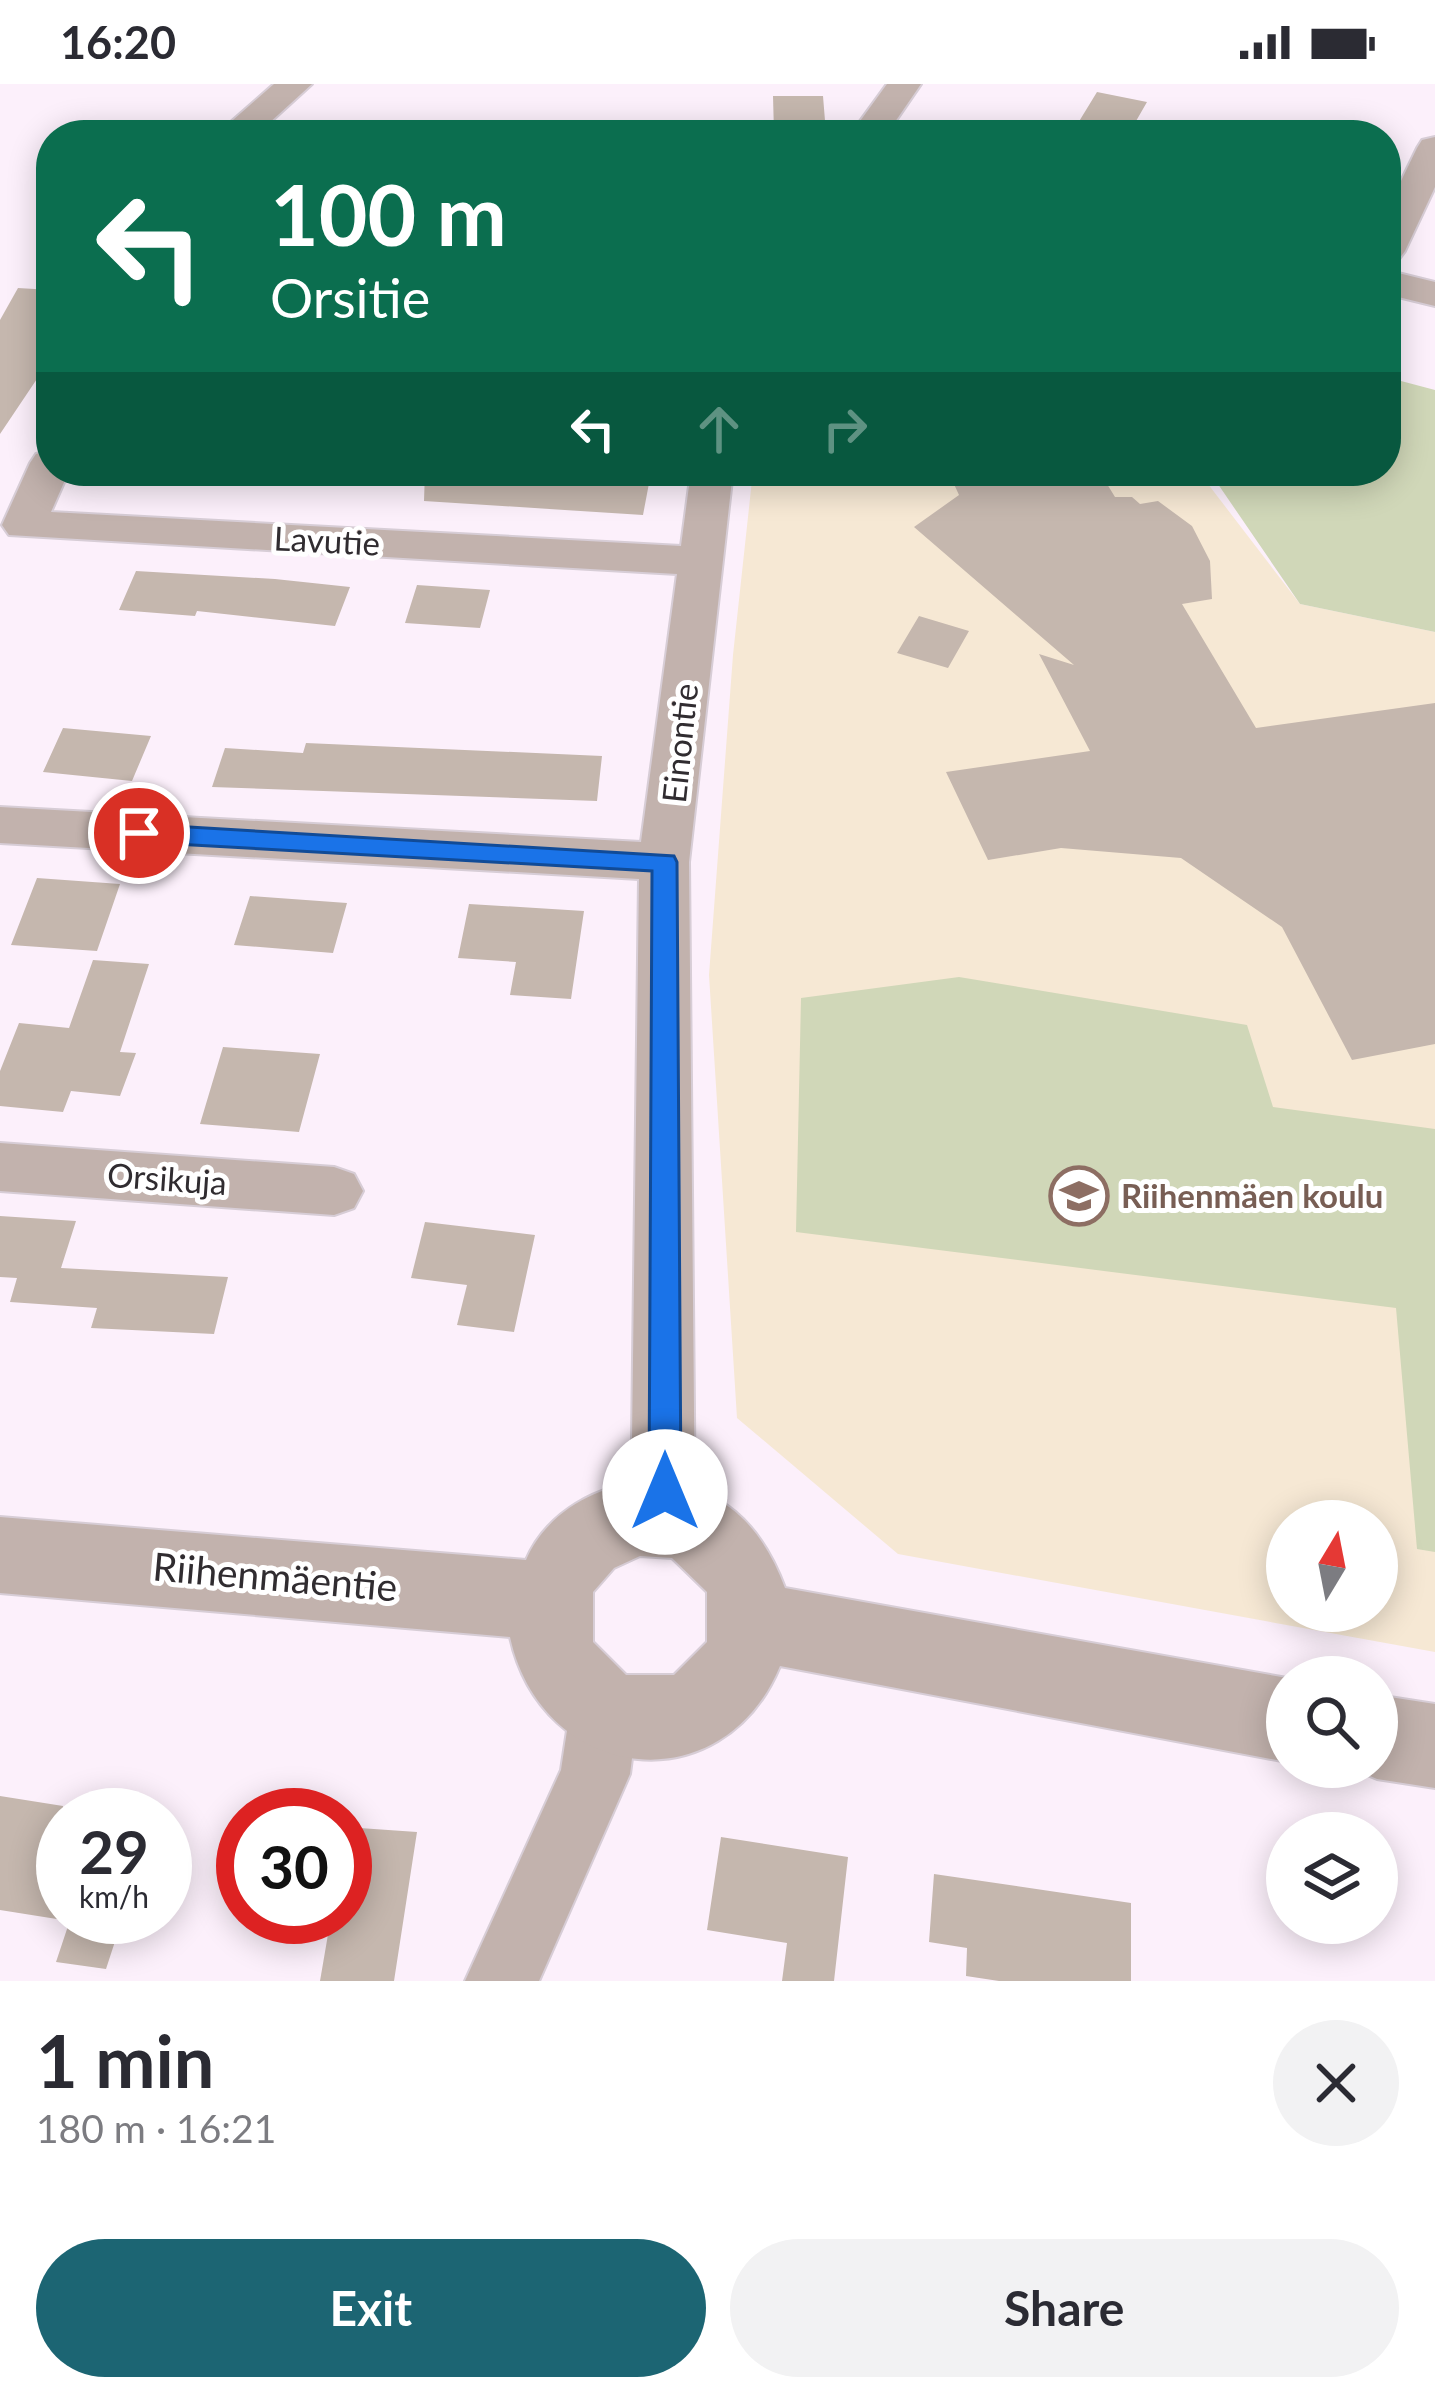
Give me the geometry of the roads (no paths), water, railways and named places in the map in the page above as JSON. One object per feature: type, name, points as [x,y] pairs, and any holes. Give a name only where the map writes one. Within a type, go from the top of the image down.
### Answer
[{"type":"street","points":[[252,120],[295,84]]},
{"type":"street","points":[[879,120],[904,84]]},
{"type":"street","points":[[1401,219],[1435,148]]},
{"type":"street","points":[[1401,286],[1435,294]]},
{"type":"street","name":"Lavutie","points":[[41,486],[24,525],[698,561]]},
{"type":"street","name":"Einontie","points":[[663,1520],[664,862],[710,486]]},
{"type":"street","points":[[0,825],[664,862]]},
{"type":"street","name":"Orsikuja","points":[[0,1167],[334,1191]]},
{"type":"street","points":[[663,1520],[709,1536],[727,1553],[750,1595],[752,1621],[746,1652],[729,1682],[703,1704],[671,1717],[637,1720],[604,1711],[576,1691],[556,1664],[547,1633],[549,1600],[560,1572],[579,1548],[604,1531],[633,1521],[663,1520]]},
{"type":"street","name":"Riihenmäentie","points":[[0,1555],[549,1600]]},
{"type":"street","points":[[752,1621],[1266,1716]]},
{"type":"street","points":[[502,1981],[596,1774],[604,1711]]},
{"type":"street","points":[[1398,1740],[1435,1746]]},
{"type":"place","name":"Riihenmäen koulu","points":[[1079,1196]]}]
